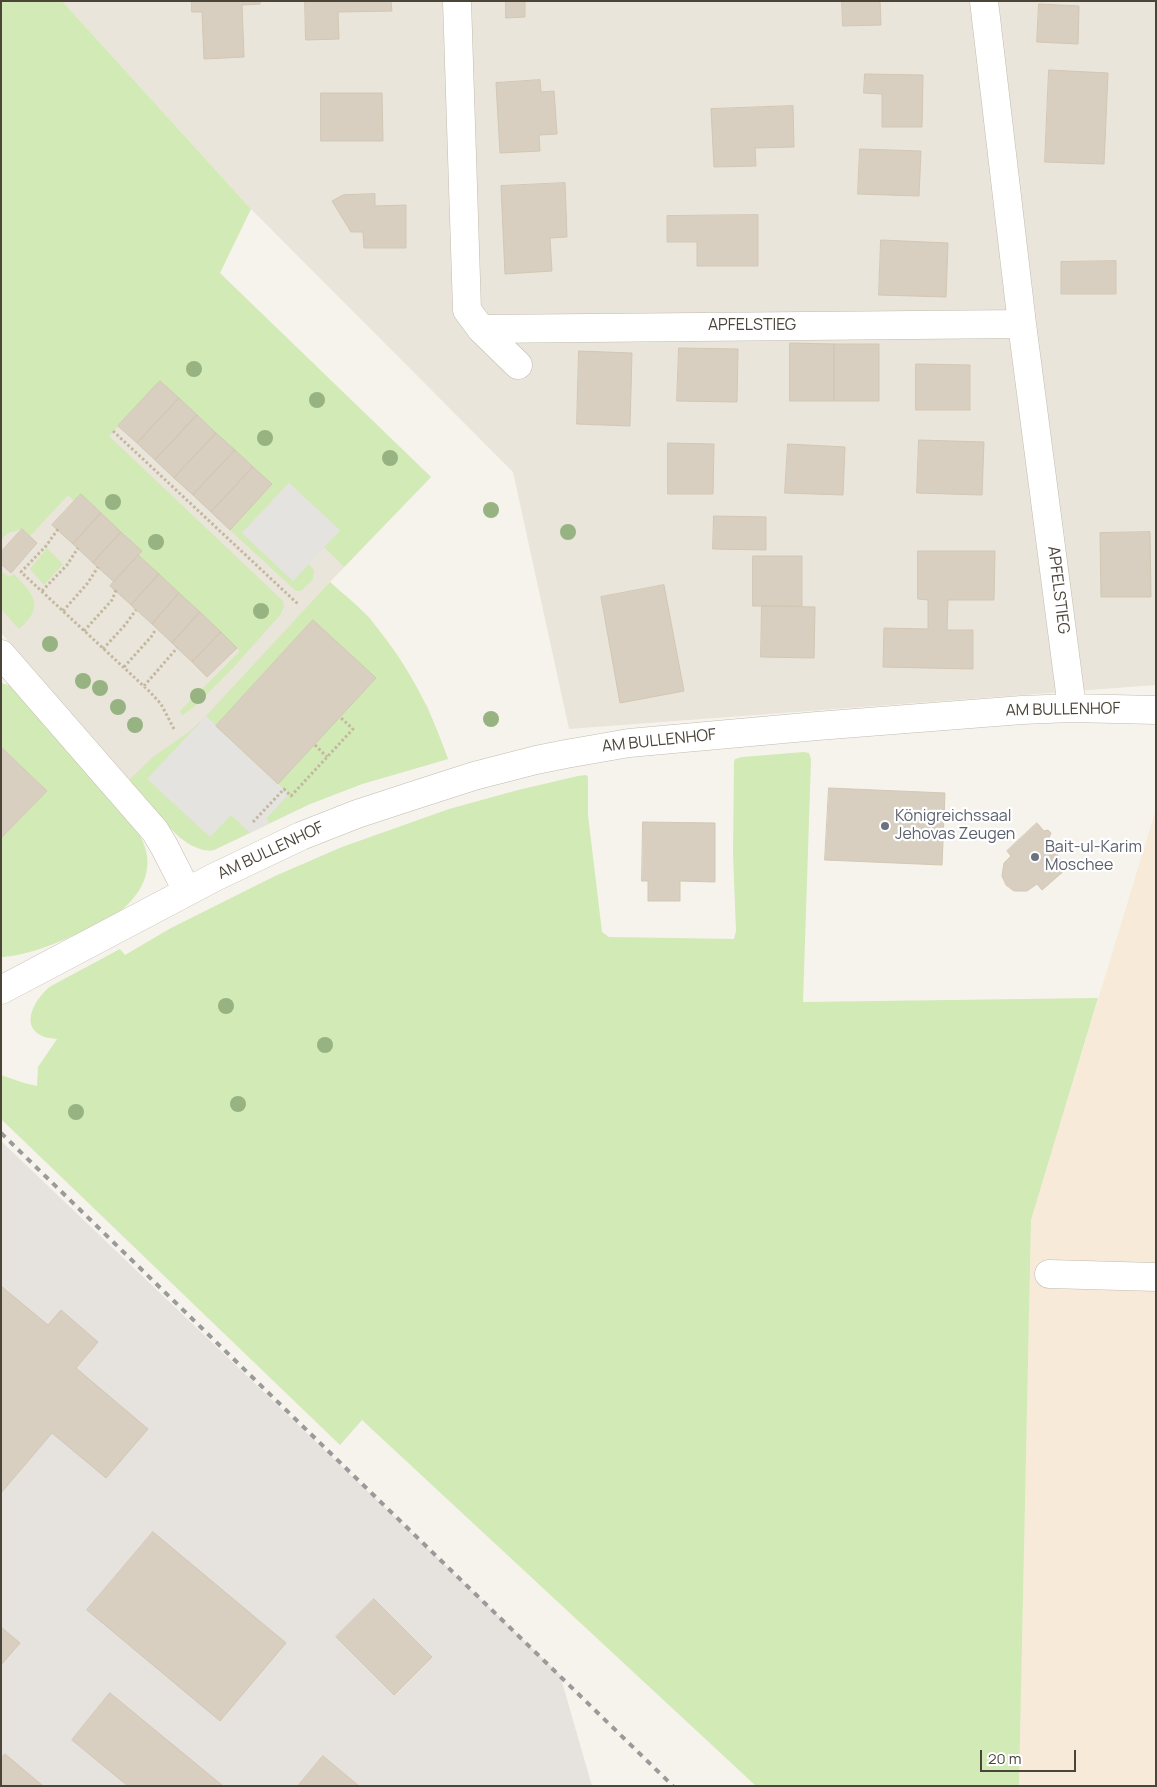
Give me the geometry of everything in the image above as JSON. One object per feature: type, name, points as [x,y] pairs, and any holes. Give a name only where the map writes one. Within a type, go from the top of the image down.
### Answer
[{"type":"street","points":[[456,1],[467,310],[481,329],[518,365]]},
{"type":"street","name":"APFELSTIEG","points":[[984,1],[1022,324],[1072,708]]},
{"type":"street","name":"APFELSTIEG","points":[[481,329],[1022,324]]},
{"type":"street","points":[[1,654],[155,831],[187,891]]},
{"type":"street","name":"AM BULLENHOF","points":[[1,990],[187,891],[274,848],[357,814],[474,776],[566,754],[662,740],[954,715],[1072,708],[1156,710]]},
{"type":"street","points":[[1050,1274],[1156,1277]]},
{"type":"path","points":[[113,431],[298,604]]},
{"type":"path","points":[[58,529],[46,546],[21,572],[144,686],[161,704],[174,729]]},
{"type":"path","points":[[42,591],[67,565],[78,548]]},
{"type":"path","points":[[63,611],[87,584],[98,567]]},
{"type":"path","points":[[84,631],[112,600],[116,590]]},
{"type":"path","points":[[104,649],[136,610]]},
{"type":"path","points":[[124,667],[156,629]]},
{"type":"path","points":[[144,686],[177,648]]},
{"type":"path","points":[[254,822],[284,789],[291,796],[353,729],[340,717]]},
{"type":"path","points":[[315,745],[327,757]]},
{"type":"shaded area","points":[[62,1],[1156,1],[1156,685],[569,729],[513,472],[251,209]]},
{"type":"shaded area","points":[[219,273],[431,477],[330,582],[369,617],[401,662],[428,708],[448,759],[362,784],[310,804],[209,851],[190,845],[179,837],[1,633],[1,484]]},
{"type":"shaded area","points":[[289,483],[340,530],[293,581],[242,533]]},
{"type":"shaded area","points":[[206,716],[289,794],[266,819],[270,823],[250,833],[231,815],[210,837],[147,779]]},
{"type":"shaded area","points":[[1156,809],[1156,1786],[1019,1786],[1031,1220]]},
{"type":"shaded area","points":[[1,1141],[560,1675],[592,1786],[1,1786]]},
{"type":"green space","points":[[1,1],[62,1],[251,209],[220,273],[431,477],[344,567],[324,547],[340,531],[289,483],[242,533],[293,581],[309,564],[314,570],[313,579],[301,591],[296,591],[230,530],[271,484],[160,381],[109,436],[283,601],[284,606],[281,614],[232,669],[196,705],[183,715],[180,711],[240,651],[138,555],[142,551],[81,494],[74,501],[68,495],[30,536],[22,529],[8,533],[1,539]]},
{"type":"green space","points":[[47,548],[63,564],[44,585],[30,569]]},
{"type":"green space","points":[[1,571],[9,577],[14,574],[27,588],[34,600],[32,614],[19,629],[1,609]]},
{"type":"green space","points":[[330,582],[365,614],[383,635],[406,668],[425,703],[448,759],[362,784],[310,804],[214,850],[202,850],[191,845],[167,825],[129,780],[153,757],[190,731],[206,716]]},
{"type":"green space","points":[[1,683],[12,686],[137,831],[143,841],[148,862],[143,882],[138,891],[123,909],[112,917],[92,928],[47,947],[3,957],[1,957],[1,838],[47,791],[1,747]]},
{"type":"green space","points":[[809,753],[811,759],[803,1002],[1098,998],[1031,1220],[1019,1786],[756,1786],[362,1420],[340,1445],[1,1119],[1,1075],[37,1086],[38,1067],[57,1039],[42,1036],[31,1025],[32,1011],[36,1003],[40,996],[51,986],[120,949],[125,955],[171,928],[275,876],[342,847],[449,809],[518,790],[578,776],[586,775],[588,777],[588,815],[602,932],[609,937],[734,939],[736,931],[733,854],[735,759]]},
{"type":"building","points":[[192,1],[260,1],[260,4],[242,5],[244,57],[204,59],[202,12],[192,12]]},
{"type":"building","points":[[305,1],[391,1],[392,11],[338,12],[339,39],[306,40]]},
{"type":"building","points":[[506,1],[525,1],[525,17],[506,18]]},
{"type":"building","points":[[842,1],[880,1],[881,25],[843,26]]},
{"type":"building","points":[[1039,4],[1079,6],[1078,44],[1037,42]]},
{"type":"building","points":[[1049,70],[1108,73],[1104,164],[1045,162]]},
{"type":"building","points":[[865,74],[923,75],[922,127],[882,127],[882,94],[864,93]]},
{"type":"building","points":[[540,80],[541,92],[554,91],[557,134],[539,135],[540,151],[500,153],[496,83]]},
{"type":"building","points":[[321,93],[382,93],[383,141],[321,141]]},
{"type":"building","points":[[793,106],[794,147],[755,148],[756,166],[714,167],[711,109]]},
{"type":"building","points":[[860,149],[921,151],[919,196],[858,194]]},
{"type":"building","points":[[565,183],[567,237],[550,238],[552,271],[505,274],[501,186]]},
{"type":"building","points":[[375,194],[375,206],[406,205],[406,248],[364,248],[363,232],[351,232],[332,201],[343,195]]},
{"type":"building","points":[[758,215],[758,266],[697,266],[697,242],[667,242],[667,216]]},
{"type":"building","points":[[881,240],[948,243],[946,297],[879,295]]},
{"type":"building","points":[[1116,261],[1116,294],[1061,294],[1061,262]]},
{"type":"building","points":[[790,343],[834,344],[834,401],[790,401]]},
{"type":"building","points":[[834,344],[879,344],[879,401],[834,401]]},
{"type":"building","points":[[679,348],[738,349],[737,402],[677,401]]},
{"type":"building","points":[[579,351],[632,353],[630,426],[577,424]]},
{"type":"building","points":[[916,364],[970,365],[970,410],[916,410]]},
{"type":"building","points":[[160,381],[179,398],[137,443],[118,426]]},
{"type":"building","points":[[179,398],[197,415],[155,460],[137,443]]},
{"type":"building","points":[[197,415],[216,433],[174,478],[155,460]]},
{"type":"building","points":[[216,433],[235,450],[193,495],[174,478]]},
{"type":"building","points":[[919,440],[984,442],[982,495],[917,493]]},
{"type":"building","points":[[668,443],[714,444],[713,494],[668,494]]},
{"type":"building","points":[[788,444],[845,447],[843,495],[785,493]]},
{"type":"building","points":[[235,450],[253,467],[211,512],[193,495]]},
{"type":"building","points":[[253,467],[272,484],[230,530],[211,512]]},
{"type":"building","points":[[81,494],[101,513],[73,544],[52,525]]},
{"type":"building","points":[[101,513],[121,532],[93,563],[73,544]]},
{"type":"building","points":[[714,516],[766,517],[766,550],[713,549]]},
{"type":"building","points":[[22,529],[37,543],[11,573],[1,564],[1,552]]},
{"type":"building","points":[[121,532],[142,551],[114,582],[93,563]]},
{"type":"building","points":[[1150,532],[1151,597],[1101,597],[1100,533]]},
{"type":"building","points":[[918,551],[995,551],[994,600],[948,600],[947,630],[973,630],[973,669],[883,667],[884,628],[928,629],[928,600],[918,599]]},
{"type":"building","points":[[138,555],[159,574],[131,605],[110,586]]},
{"type":"building","points":[[753,556],[802,556],[802,606],[753,606]]},
{"type":"building","points":[[159,574],[179,593],[152,624],[131,605]]},
{"type":"building","points":[[664,585],[684,691],[620,703],[601,597]]},
{"type":"building","points":[[179,593],[200,612],[172,643],[152,624]]},
{"type":"building","points":[[762,606],[815,607],[814,658],[761,657]]},
{"type":"building","points":[[200,612],[221,632],[192,662],[172,643]]},
{"type":"building","points":[[313,620],[376,678],[278,784],[216,726]]},
{"type":"building","points":[[221,632],[237,648],[207,677],[192,662]]},
{"type":"building","points":[[1,747],[47,791],[1,838]]},
{"type":"building","name":"Königreichssaal Jehovas Zeugen","points":[[829,788],[945,793],[942,865],[825,860]]},
{"type":"building","points":[[643,822],[715,823],[715,882],[680,881],[680,901],[648,901],[648,881],[642,881]]},
{"type":"building","name":"Bait-ul-Karim Moschee","points":[[1037,823],[1044,831],[1048,830],[1051,833],[1049,838],[1065,870],[1042,890],[1037,884],[1027,891],[1014,891],[1006,885],[1002,876],[1004,863],[1011,856],[1007,851]]},
{"type":"building","points":[[1,1286],[48,1325],[61,1310],[98,1342],[76,1368],[148,1429],[106,1478],[52,1433],[1,1493]]},
{"type":"building","points":[[153,1532],[286,1643],[220,1721],[87,1610]]},
{"type":"building","points":[[374,1599],[432,1657],[394,1695],[336,1637]]},
{"type":"building","points":[[1,1627],[20,1643],[1,1665]]},
{"type":"building","points":[[110,1693],[223,1786],[128,1786],[72,1740]]},
{"type":"building","points":[[5,1754],[43,1786],[1,1786],[1,1758]]},
{"type":"building","points":[[323,1756],[359,1786],[298,1786]]},
{"type":"railway","points":[[1,1133],[673,1786]]},
{"type":"place","name":"Königreichssaal Jehovas Zeugen","points":[[885,826]]},
{"type":"place","name":"Bait-ul-Karim Moschee","points":[[1035,857]]}]
